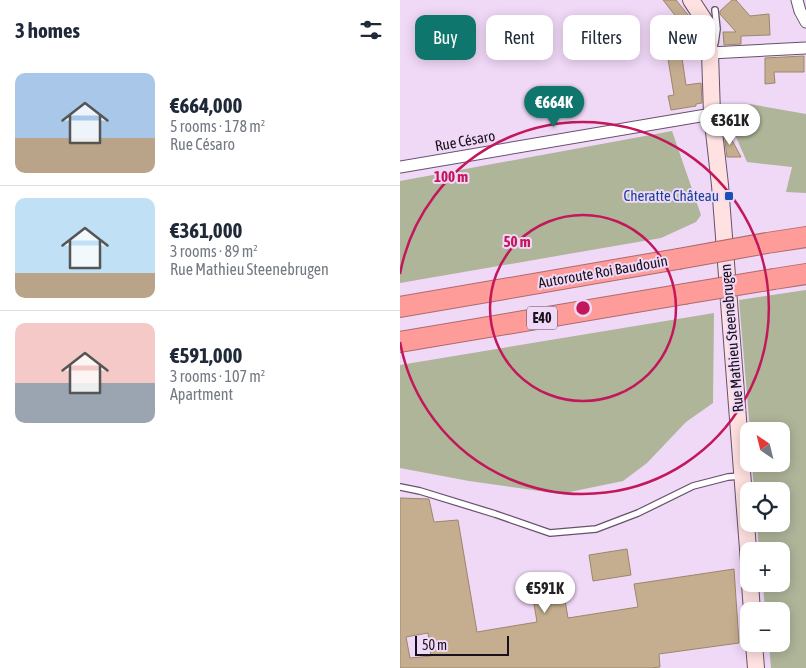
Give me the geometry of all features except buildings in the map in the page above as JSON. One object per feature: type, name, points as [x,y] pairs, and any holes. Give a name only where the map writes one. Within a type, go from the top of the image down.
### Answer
[{"type":"highway","name":"Autoroute Roi Baudouin","points":[[400,307],[806,237]]},
{"type":"highway","name":"E40","points":[[400,342],[806,274]]},
{"type":"street","name":"Rue Mathieu Steenebrugen","points":[[691,0],[701,15]]},
{"type":"street","points":[[797,0],[800,12],[806,22]]},
{"type":"street","points":[[715,53],[806,48]]},
{"type":"street","name":"Rue Mathieu Steenebrugen","points":[[711,60],[712,114],[720,185],[748,542]]},
{"type":"street","name":"Rue Césaro","points":[[400,167],[712,114]]},
{"type":"street","points":[[755,652],[756,668]]},
{"type":"lane","points":[[715,10],[717,29],[715,37]]},
{"type":"lane","points":[[400,487],[430,494],[550,533],[596,529],[638,513],[694,486],[743,475]]},
{"type":"green space","points":[[750,104],[806,114],[806,193],[786,192],[792,167],[747,162],[732,128]]},
{"type":"green space","points":[[672,131],[701,215],[696,222],[661,238],[400,283],[400,181]]},
{"type":"green space","points":[[806,290],[806,668],[771,668],[770,652],[790,652],[790,602],[764,602],[764,592],[790,592],[790,542],[758,542],[758,532],[790,532],[790,482],[753,482],[753,472],[790,472],[790,422],[749,422],[739,300]]},
{"type":"green space","points":[[714,313],[713,403],[686,422],[647,463],[623,481],[560,494],[469,481],[400,468],[400,365]]},
{"type":"place","name":"Cheratte Château","points":[[729,196]]}]
